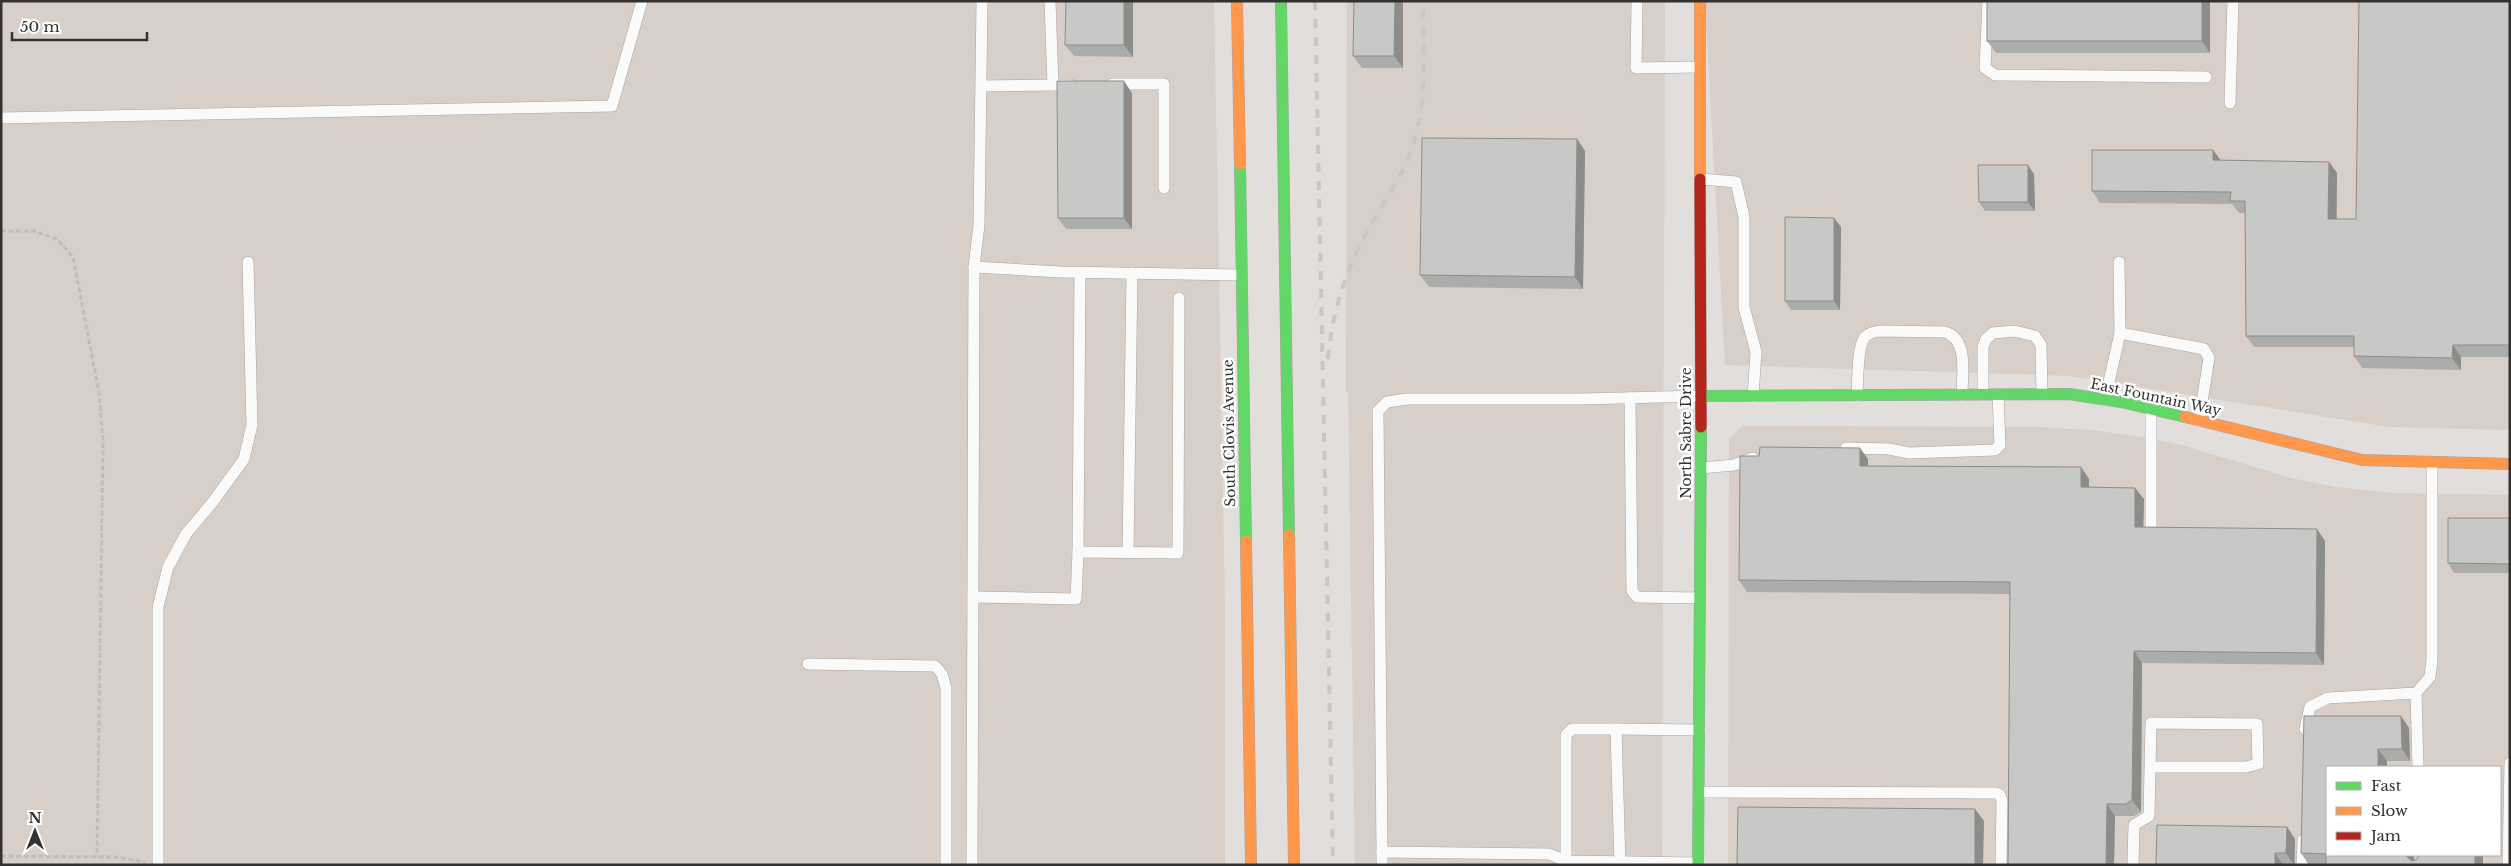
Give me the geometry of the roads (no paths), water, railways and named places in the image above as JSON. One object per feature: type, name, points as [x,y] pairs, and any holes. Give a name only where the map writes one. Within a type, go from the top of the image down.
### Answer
[{"type":"main road","name":"South Clovis Avenue","points":[[1237,1],[1251,865]]},
{"type":"main road","points":[[1281,1],[1294,865]]},
{"type":"main road","name":"North Sabre Drive","points":[[1698,864],[1701,468],[1700,1]]},
{"type":"main road","name":"East Fountain Way","points":[[1701,396],[2069,394],[2151,410],[2362,460],[2510,464]]},
{"type":"lane","points":[[1,118],[612,106],[642,1]]},
{"type":"lane","points":[[972,865],[974,267],[979,225],[982,1]]},
{"type":"lane","points":[[1050,1],[1054,85]]},
{"type":"lane","points":[[1637,1],[1636,68],[1700,67]]},
{"type":"lane","points":[[1988,1],[1985,68],[1995,75],[2206,77]]},
{"type":"lane","points":[[2230,103],[2233,1]]},
{"type":"lane","points":[[1100,84],[1164,84],[1164,188]]},
{"type":"lane","points":[[982,86],[1081,85]]},
{"type":"lane","points":[[1701,179],[1736,182],[1744,217],[1744,307],[1756,352],[1753,396]]},
{"type":"lane","points":[[158,865],[158,607],[168,567],[186,534],[212,503],[244,459],[252,425],[248,262]]},
{"type":"lane","points":[[2105,400],[2120,334],[2119,262]]},
{"type":"lane","points":[[974,267],[1080,272],[1241,274]]},
{"type":"lane","points":[[973,597],[1076,599],[1080,272]]},
{"type":"lane","points":[[1128,553],[1132,273]]},
{"type":"lane","points":[[1078,552],[1178,553],[1179,298]]},
{"type":"lane","points":[[1857,395],[1860,346],[1864,338],[1869,334],[1879,331],[1945,332],[1954,335],[1958,340],[1962,357],[1962,395]]},
{"type":"lane","points":[[1983,394],[1983,347],[1986,339],[1993,333],[2014,331],[2034,336],[2041,346],[2042,394]]},
{"type":"lane","points":[[2120,334],[2204,349],[2209,358],[2199,421]]},
{"type":"lane","points":[[1832,448],[1889,449],[1909,454],[1995,450],[2000,445],[1998,394]]},
{"type":"lane","points":[[1382,865],[1378,411],[1387,402],[1407,399],[1701,396]]},
{"type":"lane","points":[[1630,398],[1632,591],[1636,597],[1700,598]]},
{"type":"lane","points":[[2151,410],[2151,526]]},
{"type":"lane","points":[[1701,468],[1734,465],[1767,451]]},
{"type":"lane","points":[[2418,766],[2416,693],[2430,677],[2432,660],[2432,463]]},
{"type":"lane","points":[[808,664],[935,666],[942,674],[946,688],[946,865]]},
{"type":"lane","points":[[2305,741],[2306,722],[2310,707],[2328,698],[2416,693]]},
{"type":"lane","points":[[2133,865],[2134,825],[2149,816],[2150,767],[2151,723],[2257,724],[2258,764],[2246,767],[2150,767]]},
{"type":"lane","points":[[1566,863],[1566,735],[1572,729],[1699,730]]},
{"type":"lane","points":[[1616,729],[1620,864]]},
{"type":"lane","points":[[2508,865],[2510,763]]},
{"type":"lane","points":[[1698,792],[1996,793],[2000,794],[2002,802],[2001,865]]},
{"type":"lane","points":[[2302,865],[2303,826]]},
{"type":"lane","points":[[1382,852],[1549,854],[1566,863],[1698,864]]},
{"type":"railway","points":[[1315,1],[1333,865]]},
{"type":"railway","points":[[1328,359],[1333,323],[1342,288],[1363,238],[1401,173],[1415,137],[1420,118],[1424,79],[1423,1]]}]
